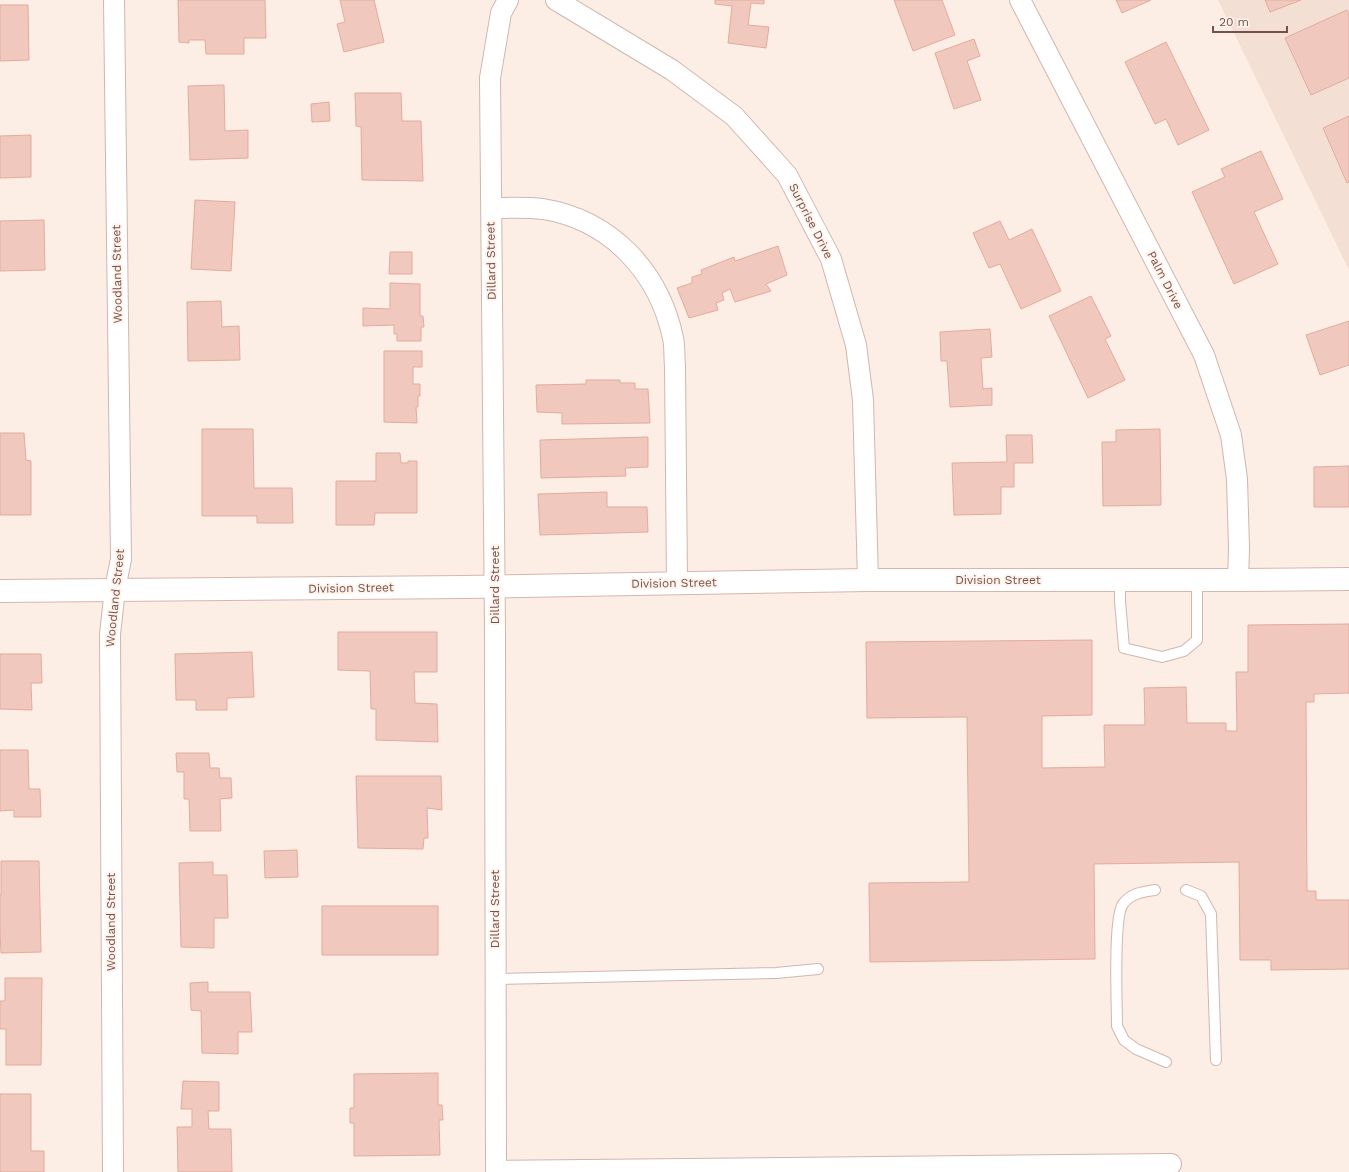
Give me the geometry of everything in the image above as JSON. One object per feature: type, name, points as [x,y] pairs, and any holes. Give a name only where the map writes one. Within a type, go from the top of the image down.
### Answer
[{"type":"street","name":"Woodland Street","points":[[113,1172],[110,634],[120,552],[114,0]]},
{"type":"street","name":"Dillard Street","points":[[496,1172],[495,586],[490,78],[501,12],[508,0]]},
{"type":"street","name":"Surprise Drive","points":[[556,0],[672,70],[734,116],[787,175],[831,258],[856,345],[863,400],[868,580]]},
{"type":"street","name":"Palm Drive","points":[[1020,0],[1204,355],[1231,435],[1237,479],[1238,580]]},
{"type":"street","points":[[491,208],[542,209],[586,223],[610,235],[634,258],[653,283],[665,309],[673,339],[675,366],[677,583]]},
{"type":"street","name":"Division Street","points":[[0,590],[495,586],[868,580],[1349,579]]},
{"type":"street","points":[[496,1172],[1171,1164]]},
{"type":"lane","points":[[1120,580],[1120,601],[1124,648],[1162,657],[1184,652],[1197,640],[1197,580]]},
{"type":"lane","points":[[1155,890],[1135,893],[1122,905],[1117,924],[1117,1026],[1124,1040],[1136,1049],[1166,1062]]},
{"type":"lane","points":[[1186,890],[1201,896],[1211,914],[1216,1060]]},
{"type":"lane","points":[[495,979],[776,973],[818,969]]},
{"type":"shaded area","points":[[1218,0],[1349,0],[1349,270]]},
{"type":"building","points":[[178,0],[265,0],[266,38],[244,38],[244,54],[206,54],[205,40],[189,40],[189,43],[179,42]]},
{"type":"building","points":[[340,0],[374,0],[384,42],[344,52],[337,24],[345,22]]},
{"type":"building","points":[[715,0],[764,0],[764,4],[751,3],[748,25],[769,27],[766,48],[728,43],[732,6],[715,4]]},
{"type":"building","points":[[894,0],[942,0],[955,35],[913,51]]},
{"type":"building","points":[[1116,0],[1151,0],[1122,13]]},
{"type":"building","points":[[1265,0],[1301,0],[1270,12]]},
{"type":"building","points":[[0,5],[28,5],[29,60],[0,61]]},
{"type":"building","points":[[1347,10],[1349,14],[1349,78],[1311,95],[1285,38]]},
{"type":"building","points":[[974,39],[980,56],[967,61],[981,100],[954,109],[935,53]]},
{"type":"building","points":[[1166,42],[1209,130],[1178,145],[1166,119],[1155,124],[1125,62]]},
{"type":"building","points":[[224,85],[225,131],[248,130],[248,158],[190,160],[188,86]]},
{"type":"building","points":[[355,93],[401,93],[402,121],[421,121],[423,181],[362,180],[361,127],[356,126]]},
{"type":"building","points":[[329,102],[330,121],[312,122],[311,104]]},
{"type":"building","points":[[1349,116],[1349,182],[1347,183],[1323,128]]},
{"type":"building","points":[[31,135],[31,177],[0,178],[0,136]]},
{"type":"building","points":[[1261,151],[1283,199],[1254,212],[1278,264],[1234,284],[1192,192],[1225,177],[1221,169]]},
{"type":"building","points":[[195,200],[235,202],[231,271],[191,269]]},
{"type":"building","points":[[44,220],[45,270],[0,271],[0,221]]},
{"type":"building","points":[[1000,221],[1009,240],[1032,229],[1061,291],[1021,309],[1000,264],[989,268],[973,233]]},
{"type":"building","points":[[778,246],[787,275],[766,284],[771,291],[735,302],[730,289],[722,293],[724,300],[716,303],[718,310],[689,318],[677,288],[692,283],[692,277],[702,274],[701,270],[734,257],[735,261]]},
{"type":"building","points":[[390,252],[412,252],[412,274],[389,274]]},
{"type":"building","points":[[390,283],[420,284],[420,316],[423,316],[424,327],[421,327],[421,341],[397,341],[397,334],[394,334],[394,325],[363,326],[363,308],[390,309]]},
{"type":"building","points":[[1091,296],[1111,336],[1105,339],[1125,380],[1088,398],[1049,316]]},
{"type":"building","points":[[221,301],[222,327],[239,326],[240,360],[188,361],[187,302]]},
{"type":"building","points":[[1349,321],[1349,365],[1320,375],[1306,335]]},
{"type":"building","points":[[990,329],[992,357],[981,358],[983,389],[992,388],[992,405],[950,407],[947,361],[941,361],[940,332]]},
{"type":"building","points":[[384,351],[422,351],[422,367],[413,367],[413,384],[420,384],[420,396],[418,396],[418,407],[416,407],[417,423],[384,422]]},
{"type":"building","points":[[586,380],[620,380],[620,383],[635,383],[635,389],[648,389],[650,423],[562,424],[562,413],[537,412],[536,385],[586,384]]},
{"type":"building","points":[[202,429],[253,429],[254,488],[292,488],[293,523],[257,523],[257,516],[202,516]]},
{"type":"building","points":[[1160,429],[1161,505],[1103,506],[1102,442],[1116,442],[1116,430]]},
{"type":"building","points":[[0,433],[24,433],[26,460],[31,461],[31,515],[0,515]]},
{"type":"building","points":[[1006,435],[1032,435],[1033,463],[1014,463],[1014,487],[1001,487],[1001,514],[954,515],[952,463],[1007,462]]},
{"type":"building","points":[[648,437],[648,467],[625,468],[626,476],[541,478],[540,440]]},
{"type":"building","points":[[376,453],[400,453],[401,463],[417,461],[417,513],[375,513],[374,525],[336,525],[336,481],[376,481]]},
{"type":"building","points":[[1349,466],[1349,507],[1314,507],[1314,467]]},
{"type":"building","points":[[607,492],[607,507],[647,507],[648,532],[540,535],[538,494]]},
{"type":"building","points":[[1349,624],[1349,693],[1314,694],[1314,702],[1306,702],[1307,891],[1316,891],[1316,900],[1349,900],[1349,969],[1271,970],[1271,960],[1240,960],[1239,862],[1094,864],[1095,959],[870,962],[869,883],[969,882],[967,717],[867,718],[866,642],[1092,640],[1092,715],[1042,716],[1042,768],[1105,767],[1104,725],[1145,725],[1144,688],[1186,687],[1187,723],[1226,723],[1226,731],[1237,731],[1236,672],[1248,672],[1248,625]]},
{"type":"building","points":[[338,632],[437,632],[437,672],[414,672],[415,703],[437,704],[438,742],[376,740],[376,709],[371,709],[370,671],[338,670]]},
{"type":"building","points":[[252,652],[254,697],[227,698],[227,710],[196,710],[196,700],[176,700],[175,654]]},
{"type":"building","points":[[0,654],[41,654],[42,683],[31,683],[32,710],[0,709]]},
{"type":"building","points":[[0,750],[28,750],[29,789],[40,789],[41,817],[14,817],[14,810],[0,811]]},
{"type":"building","points":[[176,753],[209,753],[210,768],[219,768],[220,778],[231,778],[232,798],[220,799],[221,831],[190,831],[189,799],[184,799],[184,772],[177,772]]},
{"type":"building","points":[[356,776],[441,776],[442,810],[427,808],[428,838],[424,838],[423,849],[358,848]]},
{"type":"building","points":[[297,850],[298,877],[265,878],[264,851]]},
{"type":"building","points":[[1,861],[39,861],[41,952],[1,953]]},
{"type":"building","points":[[213,862],[213,875],[227,875],[228,918],[214,918],[214,948],[181,947],[179,863]]},
{"type":"building","points":[[322,906],[438,906],[438,955],[322,955]]},
{"type":"building","points":[[5,978],[42,978],[41,1065],[6,1065],[6,1029],[0,1029],[0,1001],[5,1001]]},
{"type":"building","points":[[208,982],[208,992],[250,992],[252,1032],[238,1032],[238,1054],[202,1053],[201,1011],[191,1010],[190,983]]},
{"type":"building","points":[[438,1073],[438,1105],[442,1105],[443,1120],[439,1120],[440,1155],[354,1156],[354,1123],[350,1123],[350,1108],[354,1108],[354,1074]]},
{"type":"building","points":[[183,1081],[219,1082],[219,1111],[208,1111],[209,1129],[231,1129],[232,1172],[178,1172],[177,1127],[192,1127],[192,1109],[181,1109]]},
{"type":"building","points":[[0,1094],[31,1094],[31,1151],[44,1151],[44,1172],[0,1172]]}]
